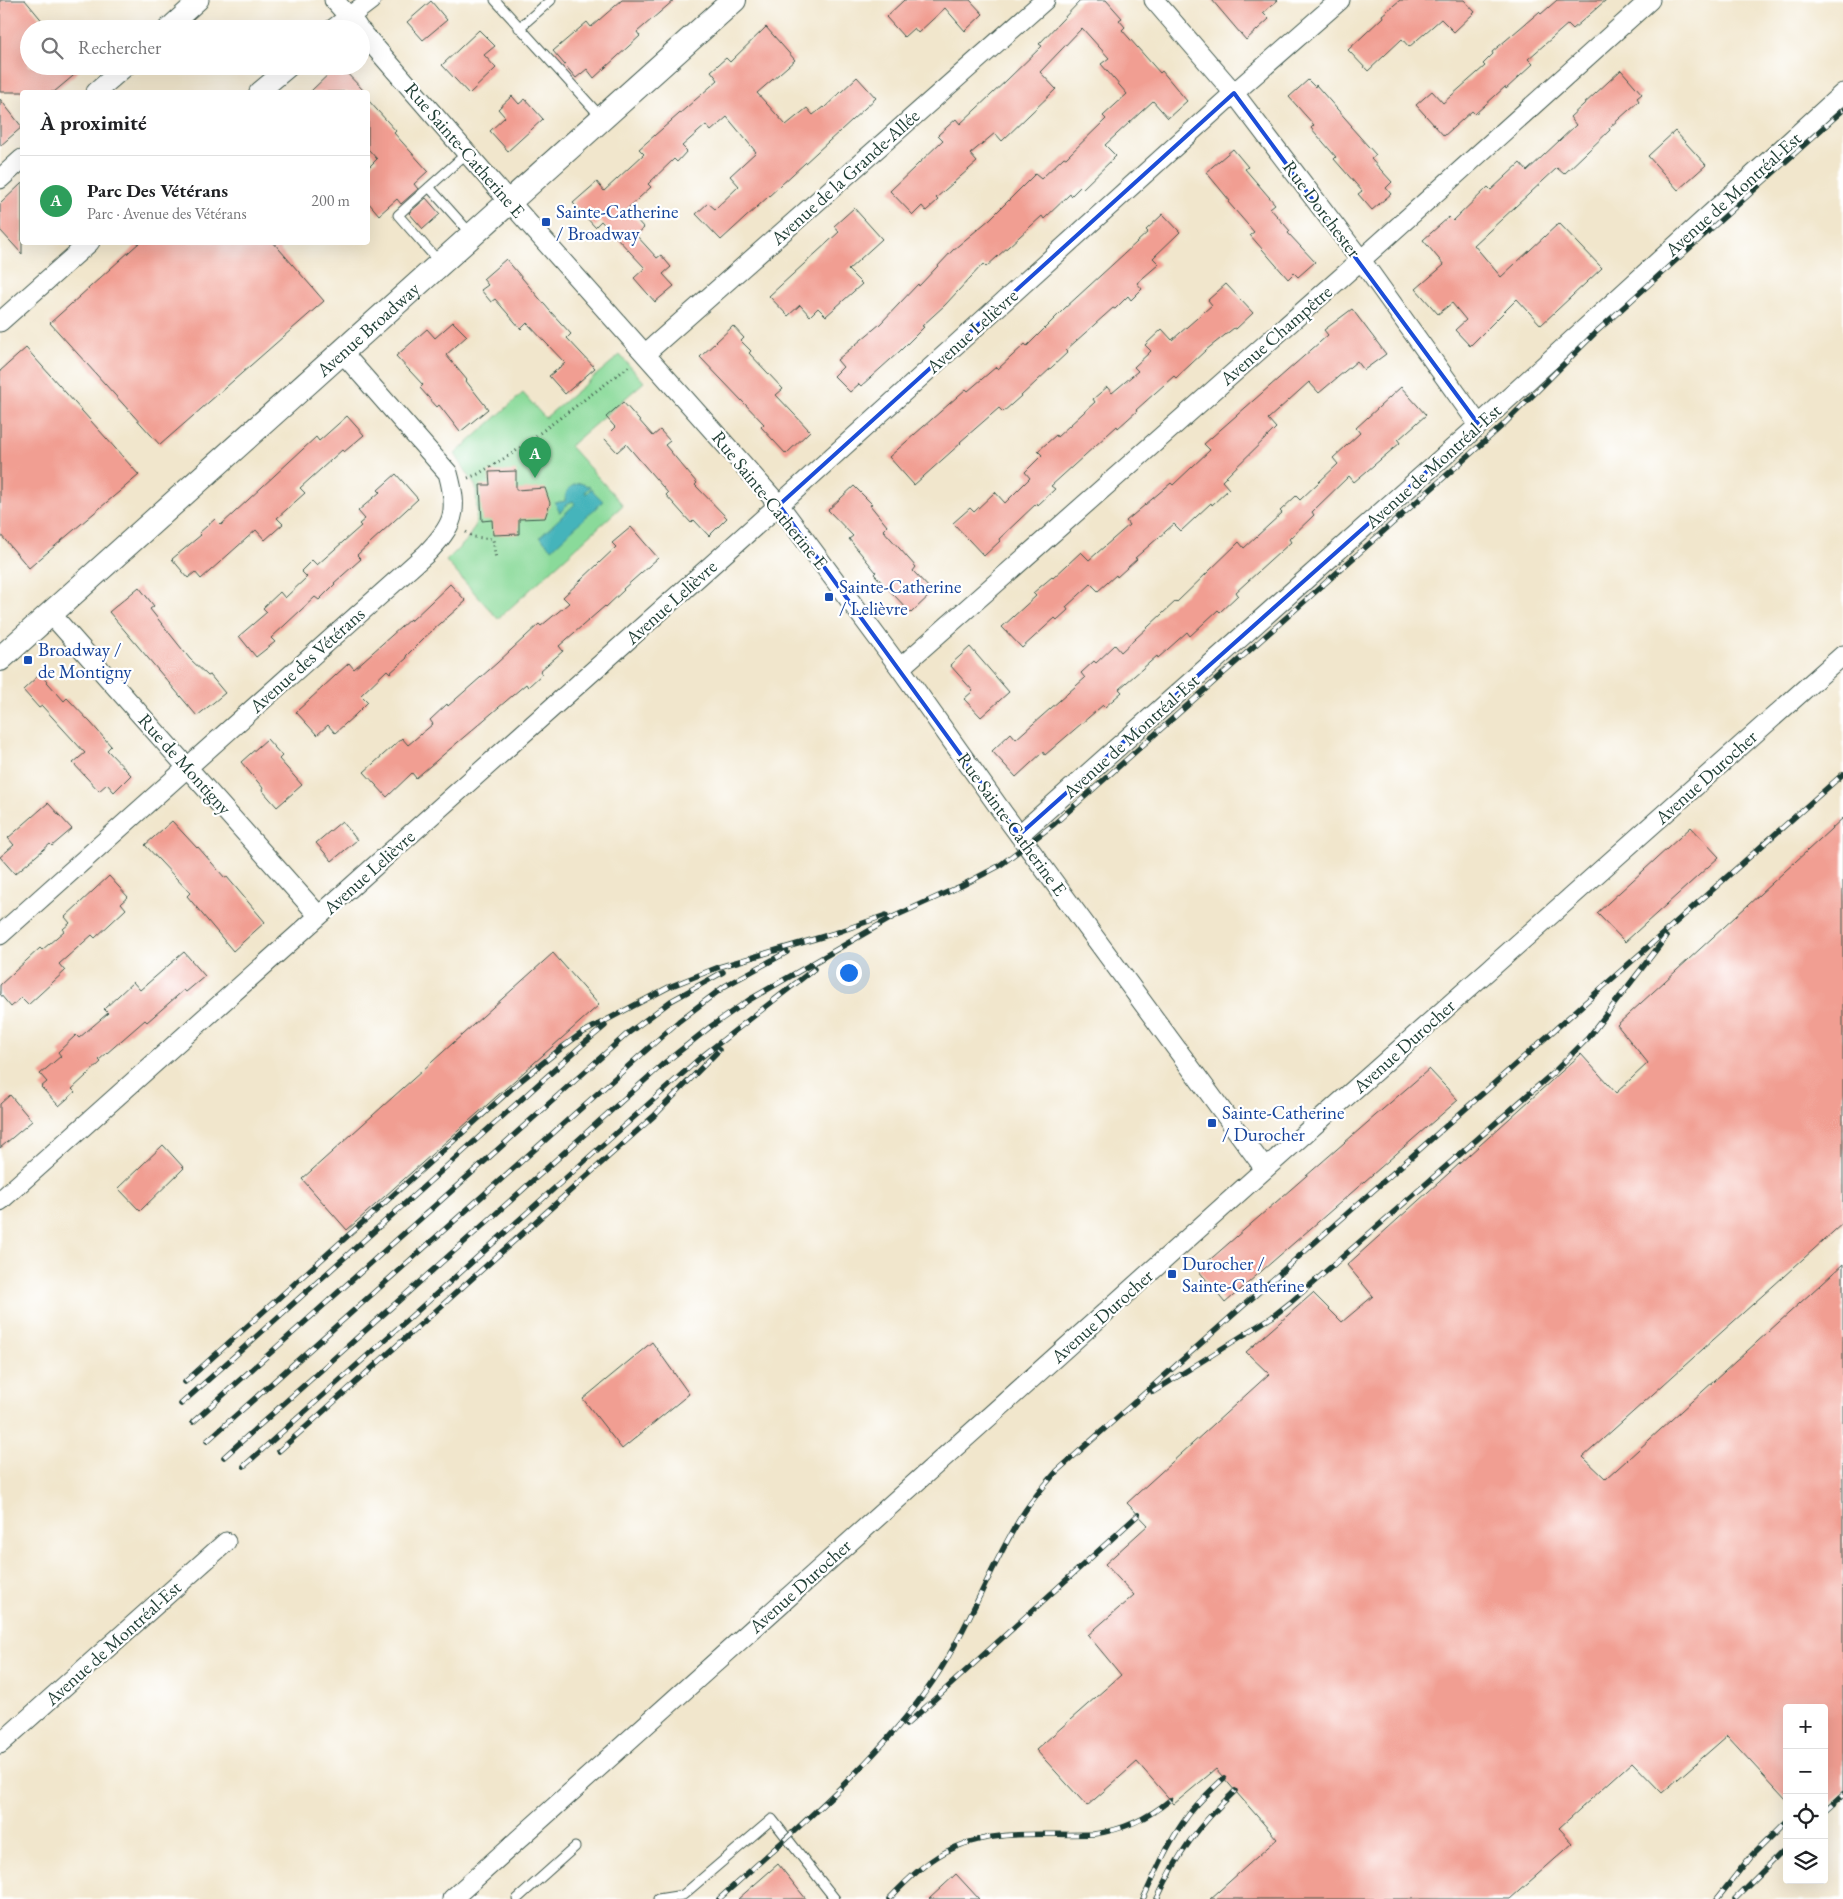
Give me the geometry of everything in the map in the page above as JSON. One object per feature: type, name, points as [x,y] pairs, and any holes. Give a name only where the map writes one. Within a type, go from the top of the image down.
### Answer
[{"type":"street","points":[[177,20],[199,0]]},
{"type":"street","name":"Rue Sainte-Catherine E","points":[[334,0],[352,20]]},
{"type":"street","points":[[359,20],[371,0]]},
{"type":"street","name":"Avenue Broadway","points":[[0,659],[734,0]]},
{"type":"street","name":"Avenue de la Grande-Allée","points":[[646,353],[1045,0]]},
{"type":"street","name":"Rue Dorchester","points":[[1154,0],[1234,93],[1361,260],[1479,425]]},
{"type":"street","name":"Avenue Lelièvre","points":[[0,1201],[779,505],[1234,93],[1340,0]]},
{"type":"street","name":"Avenue Champêtre","points":[[900,668],[1361,260],[1650,0]]},
{"type":"street","name":"Rue Sainte-Catherine E","points":[[370,41],[779,505],[1265,1169]]},
{"type":"street","points":[[98,90],[116,75]]},
{"type":"street","points":[[262,90],[280,75]]},
{"type":"street","name":"Avenue de Montréal-Est","points":[[1019,835],[1479,425],[1843,93]]},
{"type":"street","points":[[0,179],[20,161]]},
{"type":"street","points":[[0,322],[87,245]]},
{"type":"street","name":"Avenue des Vétérans","points":[[0,935],[426,554],[442,537],[450,524],[454,508],[448,473],[341,351]]},
{"type":"street","name":"Rue de Montigny","points":[[51,614],[319,916]]},
{"type":"street","name":"Avenue Durocher","points":[[452,1899],[1265,1169],[1843,655]]},
{"type":"street","name":"Avenue de Montréal-Est","points":[[0,1744],[226,1542]]},
{"type":"lane","points":[[495,0],[602,118]]},
{"type":"lane","points":[[519,28],[551,0]]},
{"type":"lane","points":[[440,263],[398,215],[467,153]]},
{"type":"lane","points":[[429,187],[472,235]]},
{"type":"lane","points":[[658,1899],[684,1895],[772,1819],[835,1899]]},
{"type":"lane","points":[[517,1899],[575,1847]]},
{"type":"path","points":[[451,484],[478,474],[513,453],[646,353]]},
{"type":"path","points":[[450,524],[474,537],[493,539],[496,560]]},
{"type":"highlighted area","points":[[1234,93],[1479,425],[1019,835],[779,505]]},
{"type":"green space","points":[[620,355],[644,382],[570,446],[623,505],[498,619],[446,561],[467,540],[475,526],[477,511],[476,487],[455,454],[523,393],[545,418]]},
{"type":"water","points":[[580,483],[590,487],[585,491],[586,494],[591,489],[603,501],[552,549],[540,537],[575,504],[573,501],[567,504],[560,513],[555,503],[565,501],[569,489],[573,485]]},
{"type":"building","points":[[0,0],[25,0],[42,20],[20,20],[20,75],[74,75],[56,90],[0,92]]},
{"type":"building","points":[[622,0],[674,0],[637,32],[640,36],[594,78],[587,69],[576,78],[553,51],[587,22],[591,27]]},
{"type":"building","points":[[904,0],[970,0],[983,14],[965,31],[945,8],[918,33],[914,28],[904,37],[886,17]]},
{"type":"building","points":[[1081,0],[1106,0],[1122,18],[1119,20],[1125,27],[1122,30],[1160,73],[1162,71],[1187,101],[1168,118],[1153,101],[1105,145],[1116,156],[1082,189],[1080,187],[1071,196],[1070,194],[1044,219],[1042,216],[986,267],[983,264],[900,351],[861,386],[859,384],[850,392],[834,376],[843,367],[837,360],[880,324],[953,250],[990,219],[1035,174],[1041,179],[1064,157],[1066,158],[1106,119],[1103,116],[1127,94],[1101,64],[1109,58],[1082,28],[1040,72],[1056,89],[1002,141],[995,133],[970,154],[977,162],[936,198],[938,200],[926,211],[922,206],[913,215],[890,191],[943,140],[938,135],[956,119],[960,124],[1007,80],[1042,46],[1039,44]]},
{"type":"building","points":[[1212,0],[1278,0],[1263,13],[1269,19],[1246,40]]},
{"type":"building","points":[[1400,0],[1464,0],[1475,12],[1454,32],[1441,19],[1409,47],[1402,39],[1368,71],[1348,50],[1383,17],[1382,15]]},
{"type":"building","points":[[1557,0],[1606,0],[1573,29],[1568,24],[1528,59],[1533,64],[1506,89],[1505,87],[1475,114],[1472,111],[1444,136],[1416,105],[1432,91],[1443,103],[1485,66],[1483,64],[1493,54],[1492,52],[1539,12],[1541,14]]},
{"type":"building","points":[[431,1],[447,20],[423,40],[407,22]]},
{"type":"building","points":[[766,27],[795,60],[757,93],[786,125],[807,108],[813,115],[824,108],[857,77],[876,98],[721,240],[696,214],[708,203],[715,209],[739,186],[730,176],[756,152],[727,117],[711,131],[706,125],[682,146],[687,151],[677,162],[674,159],[648,184],[651,187],[627,209],[644,228],[636,235],[657,258],[661,255],[671,267],[663,274],[674,286],[655,302],[634,278],[645,268],[601,221],[595,227],[573,203],[597,182],[604,191],[644,154],[639,149],[718,80],[711,71],[726,58],[730,62]]},
{"type":"building","points":[[479,30],[495,46],[484,55],[496,68],[469,94],[442,65]]},
{"type":"building","points":[[1621,70],[1642,94],[1637,98],[1639,101],[1609,128],[1610,130],[1564,174],[1557,168],[1474,245],[1501,277],[1559,223],[1602,268],[1541,325],[1517,299],[1470,346],[1455,330],[1466,320],[1452,303],[1438,314],[1416,289],[1444,265],[1423,240],[1449,217],[1453,221],[1488,187],[1491,190],[1520,163],[1527,171],[1576,125],[1570,117]]},
{"type":"building","points":[[328,75],[349,75],[363,90],[312,90]]},
{"type":"building","points":[[1308,80],[1315,87],[1316,85],[1376,155],[1371,159],[1392,182],[1386,188],[1391,194],[1372,210],[1358,194],[1362,191],[1334,159],[1336,157],[1311,128],[1314,125],[1289,97]]},
{"type":"building","points":[[512,96],[519,104],[525,99],[543,119],[508,151],[490,131],[505,117],[498,109]]},
{"type":"building","points":[[0,99],[20,124],[20,129],[0,146]]},
{"type":"building","points":[[370,102],[428,171],[414,184],[418,189],[401,204],[397,199],[379,215],[370,204],[370,166],[377,159],[370,151]]},
{"type":"building","points":[[1675,131],[1706,165],[1678,190],[1648,156]]},
{"type":"building","points":[[1233,149],[1248,167],[1245,169],[1275,204],[1270,208],[1290,231],[1288,233],[1315,262],[1298,277],[1294,273],[1288,279],[1250,235],[1254,232],[1228,202],[1230,201],[1206,172]]},
{"type":"building","points":[[20,185],[20,245],[22,245],[22,254],[0,230],[0,204]]},
{"type":"building","points":[[426,198],[440,214],[423,229],[409,213]]},
{"type":"building","points":[[854,208],[882,239],[848,270],[862,284],[826,316],[818,308],[810,316],[800,305],[788,316],[769,296],[839,232],[834,226]]},
{"type":"building","points":[[1163,214],[1180,232],[1153,258],[1159,264],[1137,283],[1142,289],[1131,300],[1128,296],[1115,309],[1113,308],[1066,350],[1068,352],[1021,396],[1003,412],[999,408],[914,485],[889,457],[966,389],[968,391],[996,367],[998,369],[1025,344],[1027,346],[1065,308],[1148,232],[1146,230]]},
{"type":"building","points":[[137,245],[276,245],[324,301],[160,445],[50,323]]},
{"type":"building","points":[[506,259],[571,334],[567,338],[595,368],[565,394],[549,376],[565,363],[527,323],[521,329],[495,299],[491,302],[481,290],[488,285],[483,279]]},
{"type":"building","points":[[1226,284],[1253,313],[1236,329],[1234,328],[1206,350],[1176,378],[1174,376],[1118,428],[1117,426],[1051,486],[1055,489],[1038,505],[1037,503],[984,556],[953,523],[970,508],[974,512],[995,492],[1005,503],[1030,478],[1025,472],[1042,455],[1038,451],[1056,435],[1057,437],[1095,402],[1093,399],[1107,387],[1112,393],[1138,371],[1134,367],[1151,351],[1145,345],[1162,329],[1172,340],[1212,305],[1208,300]]},
{"type":"building","points":[[1352,309],[1386,354],[1364,370],[1357,361],[1319,393],[1309,382],[1268,419],[1276,428],[1222,481],[1229,489],[1212,505],[1211,503],[1181,531],[1174,524],[1135,558],[1137,559],[1117,577],[1116,575],[1098,591],[1091,584],[1066,607],[1068,610],[1057,620],[1055,618],[1022,648],[1002,627],[1036,596],[1033,593],[1053,578],[1081,552],[1089,560],[1129,525],[1126,521],[1171,483],[1173,485],[1210,450],[1204,444],[1328,335],[1324,330]]},
{"type":"building","points":[[453,322],[467,336],[446,355],[488,409],[460,432],[439,405],[437,407],[420,388],[423,385],[396,356],[427,329],[435,338]]},
{"type":"building","points":[[733,326],[744,338],[741,341],[751,351],[749,353],[783,389],[776,395],[810,431],[786,454],[761,427],[764,424],[700,357]]},
{"type":"building","points":[[26,348],[139,475],[29,568],[0,534],[0,371]]},
{"type":"building","points":[[1401,387],[1426,415],[1398,440],[1400,443],[1354,482],[1349,476],[1312,512],[1314,515],[1289,539],[1291,542],[1236,592],[1238,595],[1220,612],[1218,610],[1190,636],[1187,632],[1158,658],[1157,656],[1119,689],[1122,692],[1105,707],[1103,705],[1045,755],[1043,752],[1016,777],[992,751],[1011,733],[1016,739],[1085,678],[1081,673],[1094,661],[1096,663],[1115,645],[1121,652],[1177,602],[1239,542],[1244,548],[1282,513],[1280,511],[1296,496],[1300,500],[1338,464],[1333,458],[1360,433],[1356,428]]},
{"type":"building","points":[[623,402],[653,436],[660,430],[670,441],[665,445],[697,483],[695,485],[727,518],[709,536],[694,520],[691,523],[666,495],[668,493],[626,444],[617,452],[604,438],[615,427],[606,417]]},
{"type":"building","points":[[347,416],[364,435],[344,452],[342,450],[300,488],[305,493],[277,518],[283,524],[265,540],[256,530],[201,579],[195,572],[188,578],[172,559],[201,535],[199,533],[215,519],[221,525],[316,437],[319,441]]},
{"type":"building","points":[[516,471],[516,490],[545,488],[550,503],[545,518],[519,519],[519,534],[493,535],[492,520],[482,521],[480,485],[490,485],[489,472]]},
{"type":"building","points":[[396,474],[418,499],[357,555],[361,559],[334,583],[319,600],[315,597],[271,638],[275,642],[256,657],[239,636],[267,612],[263,608],[280,592],[285,598],[307,577],[301,571],[312,560],[317,565],[361,526],[359,524],[365,519],[358,511],[380,492],[378,490]]},
{"type":"building","points":[[854,486],[872,504],[870,505],[887,526],[883,530],[916,567],[913,571],[933,592],[911,613],[874,574],[876,572],[849,539],[853,536],[828,510]]},
{"type":"building","points":[[631,527],[658,558],[606,607],[559,646],[563,651],[540,671],[542,674],[528,687],[526,684],[416,778],[412,773],[387,797],[364,772],[402,738],[408,745],[433,724],[430,720],[447,704],[448,706],[539,624],[541,626],[569,603],[563,597],[616,547],[612,543]]},
{"type":"building","points":[[450,584],[466,601],[424,638],[406,656],[407,658],[390,673],[387,670],[361,695],[368,702],[335,733],[328,725],[317,735],[296,712],[349,663],[354,669],[410,619],[411,621]]},
{"type":"building","points":[[139,587],[154,606],[150,609],[190,659],[208,676],[210,675],[225,693],[197,716],[109,612]]},
{"type":"building","points":[[970,647],[1009,692],[981,717],[964,699],[973,691],[950,665]]},
{"type":"building","points":[[40,674],[64,701],[67,698],[91,723],[111,746],[107,750],[131,775],[114,792],[107,784],[99,791],[73,763],[85,753],[42,706],[39,708],[23,690]]},
{"type":"building","points":[[267,739],[282,756],[279,759],[302,785],[277,807],[241,762]]},
{"type":"building","points":[[48,803],[72,829],[52,846],[50,844],[15,874],[0,857],[14,845],[8,838]]},
{"type":"building","points":[[1843,818],[1843,1223],[1583,1457],[1606,1479],[1843,1264],[1843,1791],[1828,1804],[1828,1704],[1783,1704],[1783,1797],[1727,1736],[1662,1793],[1632,1762],[1559,1828],[1573,1843],[1510,1899],[1210,1899],[1277,1839],[1216,1769],[1174,1804],[1137,1762],[1087,1806],[1036,1750],[1121,1675],[1088,1635],[1134,1595],[1105,1564],[1148,1525],[1127,1503],[1269,1374],[1246,1352],[1313,1293],[1342,1322],[1373,1296],[1347,1265],[1581,1054],[1616,1093],[1648,1063],[1617,1025]]},
{"type":"building","points":[[172,821],[225,878],[227,877],[265,922],[233,951],[187,896],[190,893],[145,845]]},
{"type":"building","points":[[342,821],[357,840],[332,861],[316,843]]},
{"type":"building","points":[[1691,827],[1719,857],[1625,942],[1597,913]]},
{"type":"building","points":[[109,876],[128,897],[121,903],[126,909],[95,938],[92,935],[59,964],[65,971],[28,1005],[21,998],[11,1007],[0,994],[0,985],[40,948],[42,950],[64,931],[63,929],[70,923],[65,917]]},
{"type":"building","points":[[184,952],[205,976],[186,992],[184,990],[147,1022],[145,1020],[99,1060],[101,1062],[72,1089],[75,1092],[59,1106],[41,1087],[47,1082],[40,1074],[61,1056],[58,1052],[76,1035],[79,1038],[108,1013],[104,1009],[133,982],[140,990]]},
{"type":"building","points":[[553,953],[599,1005],[347,1230],[302,1179]]},
{"type":"building","points":[[1429,1069],[1458,1100],[1225,1303],[1198,1270]]},
{"type":"building","points":[[10,1095],[32,1121],[0,1148],[0,1104]]},
{"type":"building","points":[[163,1145],[184,1168],[140,1211],[118,1188]]},
{"type":"building","points":[[652,1342],[689,1394],[622,1449],[583,1399]]},
{"type":"building","points":[[778,1864],[806,1899],[738,1899]]},
{"type":"building","points":[[956,1874],[979,1899],[929,1899]]},
{"type":"railway","points":[[224,1457],[662,1065],[710,1027],[749,1000],[893,917],[961,886],[999,866],[1054,824],[1503,425],[1595,333],[1843,110]]},
{"type":"railway","points":[[719,1899],[832,1796],[886,1741],[910,1711],[945,1662],[1022,1515],[1057,1471],[1843,774]]},
{"type":"railway","points":[[185,1382],[519,1082],[582,1033],[669,987],[719,967],[835,933],[886,915]]},
{"type":"railway","points":[[1153,1392],[1272,1317],[1291,1302],[1554,1072],[1588,1038],[1666,937]]},
{"type":"railway","points":[[207,1441],[679,1021],[725,986],[787,952]]},
{"type":"railway","points":[[244,1466],[700,1058],[814,969]]},
{"type":"railway","points":[[193,1422],[627,1034],[671,1001],[723,972]]},
{"type":"railway","points":[[181,1404],[605,1026]]},
{"type":"railway","points":[[279,1451],[655,1115],[719,1050]]},
{"type":"railway","points":[[906,1725],[1138,1515]]},
{"type":"railway","points":[[1143,1899],[1180,1827],[1191,1812],[1224,1778]]},
{"type":"railway","points":[[1157,1899],[1173,1867],[1190,1841],[1210,1816],[1235,1791]]},
{"type":"railway","points":[[1828,1807],[1843,1794]]},
{"type":"railway","points":[[889,1899],[928,1863],[946,1852],[972,1841],[1006,1836],[1094,1834],[1115,1830],[1134,1823],[1170,1800]]},
{"type":"railway","points":[[1717,1899],[1751,1856],[1783,1824]]},
{"type":"railway","points":[[1735,1899],[1783,1851]]},
{"type":"place","name":"Sainte-Catherine / Broadway","points":[[546,222]]},
{"type":"place","name":"Parc Des Vétérans","points":[[535,478]]},
{"type":"place","name":"Sainte-Catherine / Lelièvre","points":[[829,597]]},
{"type":"place","name":"Broadway / de Montigny","points":[[28,660]]},
{"type":"place","name":"Sainte-Catherine / Durocher","points":[[1212,1123]]},
{"type":"place","name":"Durocher / Sainte-Catherine","points":[[1172,1274]]}]
